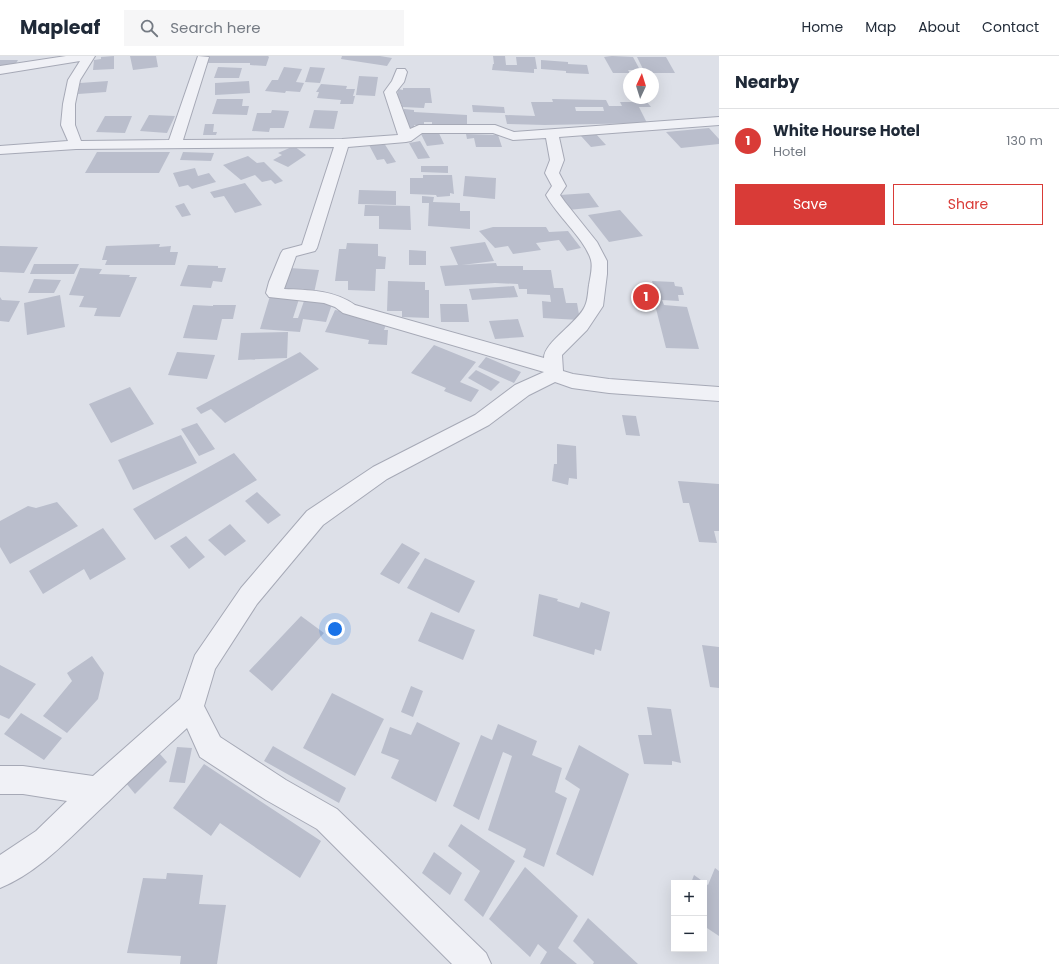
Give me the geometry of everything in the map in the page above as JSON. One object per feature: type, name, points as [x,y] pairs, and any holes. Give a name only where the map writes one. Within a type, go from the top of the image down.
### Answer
[{"type":"street","points":[[0,70],[89,56]]},
{"type":"street","points":[[76,145],[68,125],[69,104],[74,80],[89,56]]},
{"type":"street","points":[[175,144],[203,58]]},
{"type":"street","points":[[401,72],[398,82],[390,92],[406,138]]},
{"type":"street","points":[[0,150],[76,145],[342,143],[406,138],[419,129],[495,129],[513,136],[719,121]]},
{"type":"street","points":[[552,134],[557,160],[552,173],[559,186],[553,195],[558,204],[591,245],[599,261],[599,274],[594,306],[581,326],[560,346],[553,355],[553,371]]},
{"type":"street","points":[[342,143],[309,248],[289,253],[277,282],[275,293],[323,297],[341,302],[349,309],[553,371],[572,381],[609,386],[719,394]]},
{"type":"street","points":[[0,874],[46,842],[98,791],[191,707],[204,664],[249,596],[315,518],[380,473],[482,420],[522,390],[553,371]]},
{"type":"street","points":[[191,707],[210,746],[276,790],[327,819],[476,964]]},
{"type":"street","points":[[0,780],[23,780],[98,791]]},
{"type":"building","points":[[114,56],[114,69],[93,70],[94,60],[101,59],[101,57]]},
{"type":"building","points":[[130,56],[156,56],[158,67],[133,70]]},
{"type":"building","points":[[210,56],[269,57],[266,66],[250,65],[250,63],[207,63]]},
{"type":"building","points":[[342,56],[380,56],[392,58],[387,66],[341,59]]},
{"type":"building","points":[[493,56],[505,56],[506,65],[517,65],[516,57],[535,57],[537,69],[534,69],[534,73],[492,70],[494,64]]},
{"type":"building","points":[[604,57],[633,57],[639,68],[623,68],[623,73],[613,73]]},
{"type":"building","points":[[637,57],[666,57],[675,73],[659,73],[659,68],[642,68]]},
{"type":"building","points":[[0,60],[18,60],[15,65],[0,65]]},
{"type":"building","points":[[541,60],[587,65],[589,74],[566,73],[566,71],[541,69]]},
{"type":"building","points":[[218,67],[242,68],[239,78],[214,78]]},
{"type":"building","points":[[284,67],[302,69],[296,82],[304,83],[300,92],[286,91],[285,93],[265,91],[272,80],[278,80]]},
{"type":"building","points":[[310,67],[325,68],[320,83],[305,82]]},
{"type":"building","points":[[359,76],[378,77],[375,96],[356,95]]},
{"type":"building","points":[[108,81],[106,92],[78,94],[80,83]]},
{"type":"building","points":[[249,81],[250,93],[215,95],[215,83]]},
{"type":"building","points":[[321,84],[347,86],[346,89],[355,89],[353,104],[340,104],[341,100],[317,98],[319,92],[316,92]]},
{"type":"building","points":[[403,88],[430,88],[432,103],[425,103],[424,108],[402,107],[402,104],[396,104],[398,89],[403,90]]},
{"type":"building","points":[[217,99],[243,99],[242,106],[249,106],[247,115],[212,114]]},
{"type":"building","points":[[552,99],[606,100],[609,106],[622,106],[620,102],[623,102],[623,104],[649,104],[651,107],[639,107],[647,123],[545,125],[507,124],[505,115],[535,116],[531,102],[553,102]],"holes":[[[575,107],[603,107],[604,111],[576,111]]]},
{"type":"building","points":[[472,105],[504,107],[505,113],[473,112]]},
{"type":"building","points":[[404,109],[414,110],[414,112],[467,115],[467,128],[432,126],[432,122],[424,122],[424,125],[414,125],[414,127],[404,127]]},
{"type":"building","points":[[272,110],[289,111],[284,128],[270,128],[269,132],[252,131],[257,113],[271,113]]},
{"type":"building","points":[[314,110],[338,111],[334,129],[309,128]]},
{"type":"building","points":[[149,115],[175,116],[167,133],[140,131]]},
{"type":"building","points":[[105,116],[132,116],[125,133],[96,132]]},
{"type":"building","points":[[205,124],[214,124],[213,132],[217,132],[216,135],[203,135]]},
{"type":"building","points":[[709,128],[719,139],[719,144],[681,148],[666,132]]},
{"type":"building","points":[[438,131],[444,144],[427,146],[420,132]]},
{"type":"building","points":[[466,134],[498,135],[502,147],[476,147],[474,138],[467,139]]},
{"type":"building","points":[[596,134],[606,145],[591,147],[581,136]]},
{"type":"building","points":[[420,141],[430,158],[418,159],[409,143]]},
{"type":"building","points":[[384,143],[396,162],[387,164],[384,159],[377,160],[369,145]]},
{"type":"building","points":[[294,146],[306,155],[288,167],[273,160],[282,155],[278,153]]},
{"type":"building","points":[[97,152],[170,152],[159,173],[85,173]]},
{"type":"building","points":[[183,152],[214,153],[211,161],[180,160]]},
{"type":"building","points":[[248,156],[257,163],[264,162],[283,181],[275,184],[271,180],[262,182],[255,175],[241,180],[223,165]]},
{"type":"building","points":[[421,166],[448,166],[448,173],[421,172]]},
{"type":"building","points":[[195,168],[198,176],[209,173],[216,182],[192,189],[188,185],[179,187],[173,173]]},
{"type":"building","points":[[423,175],[452,175],[454,194],[450,193],[450,196],[437,197],[436,195],[410,194],[410,178],[423,178]]},
{"type":"building","points":[[465,176],[496,178],[495,199],[463,196]]},
{"type":"building","points":[[245,183],[262,205],[235,213],[224,196],[214,198],[210,192]]},
{"type":"building","points":[[359,190],[396,191],[396,205],[358,204]]},
{"type":"building","points":[[589,193],[599,207],[568,210],[560,195]]},
{"type":"building","points":[[422,196],[434,197],[433,202],[460,203],[460,211],[470,211],[470,229],[428,226],[429,203],[422,203]]},
{"type":"building","points":[[184,203],[191,215],[182,217],[175,206]]},
{"type":"building","points":[[365,205],[410,206],[411,230],[379,229],[379,216],[364,216]]},
{"type":"building","points":[[620,210],[643,236],[609,242],[588,215]]},
{"type":"building","points":[[493,227],[546,227],[549,232],[568,231],[581,248],[567,251],[559,240],[536,243],[541,250],[513,254],[508,246],[495,248],[479,231]]},
{"type":"building","points":[[485,242],[494,261],[462,265],[496,263],[497,266],[523,266],[523,270],[551,270],[554,288],[563,288],[566,303],[577,303],[580,320],[543,318],[542,301],[551,302],[550,295],[527,294],[527,289],[519,289],[518,284],[495,283],[445,286],[440,266],[458,265],[450,247]]},
{"type":"building","points":[[347,243],[378,244],[378,256],[386,257],[385,269],[376,269],[375,291],[348,290],[348,281],[335,281],[339,249],[346,249]]},
{"type":"building","points":[[160,244],[159,247],[171,246],[170,252],[178,252],[175,265],[105,265],[107,260],[102,260],[106,246]]},
{"type":"building","points":[[0,246],[38,247],[24,273],[0,272]]},
{"type":"building","points":[[409,250],[426,251],[426,265],[409,265]]},
{"type":"building","points":[[34,264],[79,264],[74,274],[30,274]]},
{"type":"building","points":[[188,265],[218,266],[218,268],[226,268],[222,282],[213,281],[211,288],[180,286]]},
{"type":"building","points":[[80,268],[102,269],[99,274],[130,275],[129,277],[137,277],[120,317],[94,316],[97,308],[79,307],[84,296],[69,295]]},
{"type":"building","points":[[290,268],[319,270],[314,293],[284,291]]},
{"type":"building","points":[[34,279],[61,280],[54,293],[28,293]]},
{"type":"building","points":[[388,281],[425,282],[425,290],[429,290],[429,318],[402,317],[402,311],[387,311]]},
{"type":"building","points":[[652,281],[674,282],[675,286],[682,287],[684,295],[678,295],[679,301],[662,300],[664,305],[687,307],[699,349],[666,348],[652,293],[647,293],[645,285],[653,285]]},
{"type":"building","points":[[514,286],[518,297],[472,300],[469,289]]},
{"type":"building","points":[[60,295],[65,327],[27,335],[24,303]]},
{"type":"building","points":[[270,296],[299,299],[293,318],[298,318],[304,301],[332,304],[326,322],[303,319],[300,332],[260,329]]},
{"type":"building","points":[[0,297],[2,300],[20,301],[9,322],[0,321]]},
{"type":"building","points":[[440,304],[467,304],[469,322],[441,322]]},
{"type":"building","points":[[193,305],[236,305],[233,319],[222,319],[217,340],[183,338]]},
{"type":"building","points":[[335,310],[388,319],[384,330],[388,330],[387,345],[368,344],[369,340],[325,332]]},
{"type":"building","points":[[518,319],[524,337],[495,339],[489,321]]},
{"type":"building","points":[[288,332],[287,358],[238,360],[241,333]]},
{"type":"building","points":[[434,345],[476,362],[460,382],[479,390],[471,402],[444,391],[446,388],[411,373]]},
{"type":"building","points":[[177,352],[215,355],[207,379],[168,375]]},
{"type":"building","points":[[300,352],[319,369],[225,423],[211,409],[201,414],[196,408]]},
{"type":"building","points":[[486,357],[521,372],[514,383],[478,367]]},
{"type":"building","points":[[476,370],[500,382],[491,391],[468,378]]},
{"type":"building","points":[[130,387],[154,424],[111,443],[89,404]]},
{"type":"building","points":[[622,415],[636,416],[640,436],[626,435]]},
{"type":"building","points":[[197,423],[215,449],[199,456],[181,429]]},
{"type":"building","points":[[181,435],[197,463],[133,490],[118,460]]},
{"type":"building","points":[[557,444],[576,446],[577,479],[569,478],[568,485],[552,481],[554,464],[557,464]]},
{"type":"building","points":[[234,453],[257,480],[155,540],[133,509]]},
{"type":"building","points":[[678,481],[719,484],[719,531],[714,531],[717,543],[699,542],[689,503],[683,503]]},
{"type":"building","points":[[257,492],[281,515],[268,524],[245,501]]},
{"type":"building","points":[[57,502],[78,526],[10,564],[0,547],[0,521],[28,506],[36,508]]},
{"type":"building","points":[[230,524],[246,541],[225,556],[208,540]]},
{"type":"building","points":[[103,528],[126,559],[90,580],[84,569],[43,594],[29,571]]},
{"type":"building","points":[[186,536],[205,557],[189,569],[170,546]]},
{"type":"building","points":[[402,543],[420,553],[399,584],[380,574]]},
{"type":"building","points":[[425,558],[475,581],[459,613],[407,588]]},
{"type":"building","points":[[539,594],[558,599],[557,601],[579,608],[581,602],[610,612],[601,651],[595,649],[594,655],[533,636]]},
{"type":"building","points":[[431,612],[475,630],[463,660],[418,641]]},
{"type":"building","points":[[301,616],[324,633],[272,691],[249,671]]},
{"type":"building","points":[[702,645],[719,647],[719,688],[710,687]]},
{"type":"building","points":[[92,656],[104,673],[98,699],[67,733],[43,716],[72,681],[67,673]]},
{"type":"building","points":[[0,665],[36,684],[9,719],[0,715]]},
{"type":"building","points":[[411,686],[423,691],[413,717],[401,712]]},
{"type":"building","points":[[332,693],[384,719],[355,776],[303,748]]},
{"type":"building","points":[[647,707],[671,709],[681,763],[672,761],[672,765],[644,764],[638,735],[652,735]]},
{"type":"building","points":[[21,713],[62,738],[44,760],[4,734]]},
{"type":"building","points":[[417,722],[460,743],[436,802],[391,778],[399,760],[381,753],[390,727],[411,735]]},
{"type":"building","points":[[498,724],[537,741],[532,755],[562,768],[555,792],[567,798],[544,867],[523,857],[526,849],[488,830],[512,756],[503,752],[479,820],[453,806],[481,735],[492,740]]},
{"type":"building","points":[[579,745],[629,774],[593,876],[556,854],[580,789],[565,779]]},
{"type":"building","points":[[153,746],[167,762],[135,794],[121,777]]},
{"type":"building","points":[[273,746],[346,788],[339,803],[264,761]]},
{"type":"building","points":[[177,747],[192,748],[185,783],[169,782]]},
{"type":"building","points":[[204,764],[321,841],[300,878],[220,823],[211,836],[173,808]]},
{"type":"building","points":[[461,824],[515,861],[483,917],[464,900],[480,871],[448,846]]},
{"type":"building","points":[[434,852],[462,873],[450,895],[422,873]]},
{"type":"building","points":[[525,867],[578,916],[558,948],[577,964],[540,964],[547,952],[538,944],[530,957],[489,919]]},
{"type":"building","points":[[715,868],[719,871],[719,936],[707,928],[707,884],[708,885]]},
{"type":"building","points":[[167,873],[203,875],[199,904],[226,905],[217,964],[180,964],[181,956],[127,953],[143,878],[166,879]]},
{"type":"building","points":[[694,875],[701,880],[692,880]]},
{"type":"building","points":[[588,918],[638,964],[593,964],[594,962],[573,941]]},
{"type":"place","name":"White Hourse Hotel","points":[[646,297]]}]
